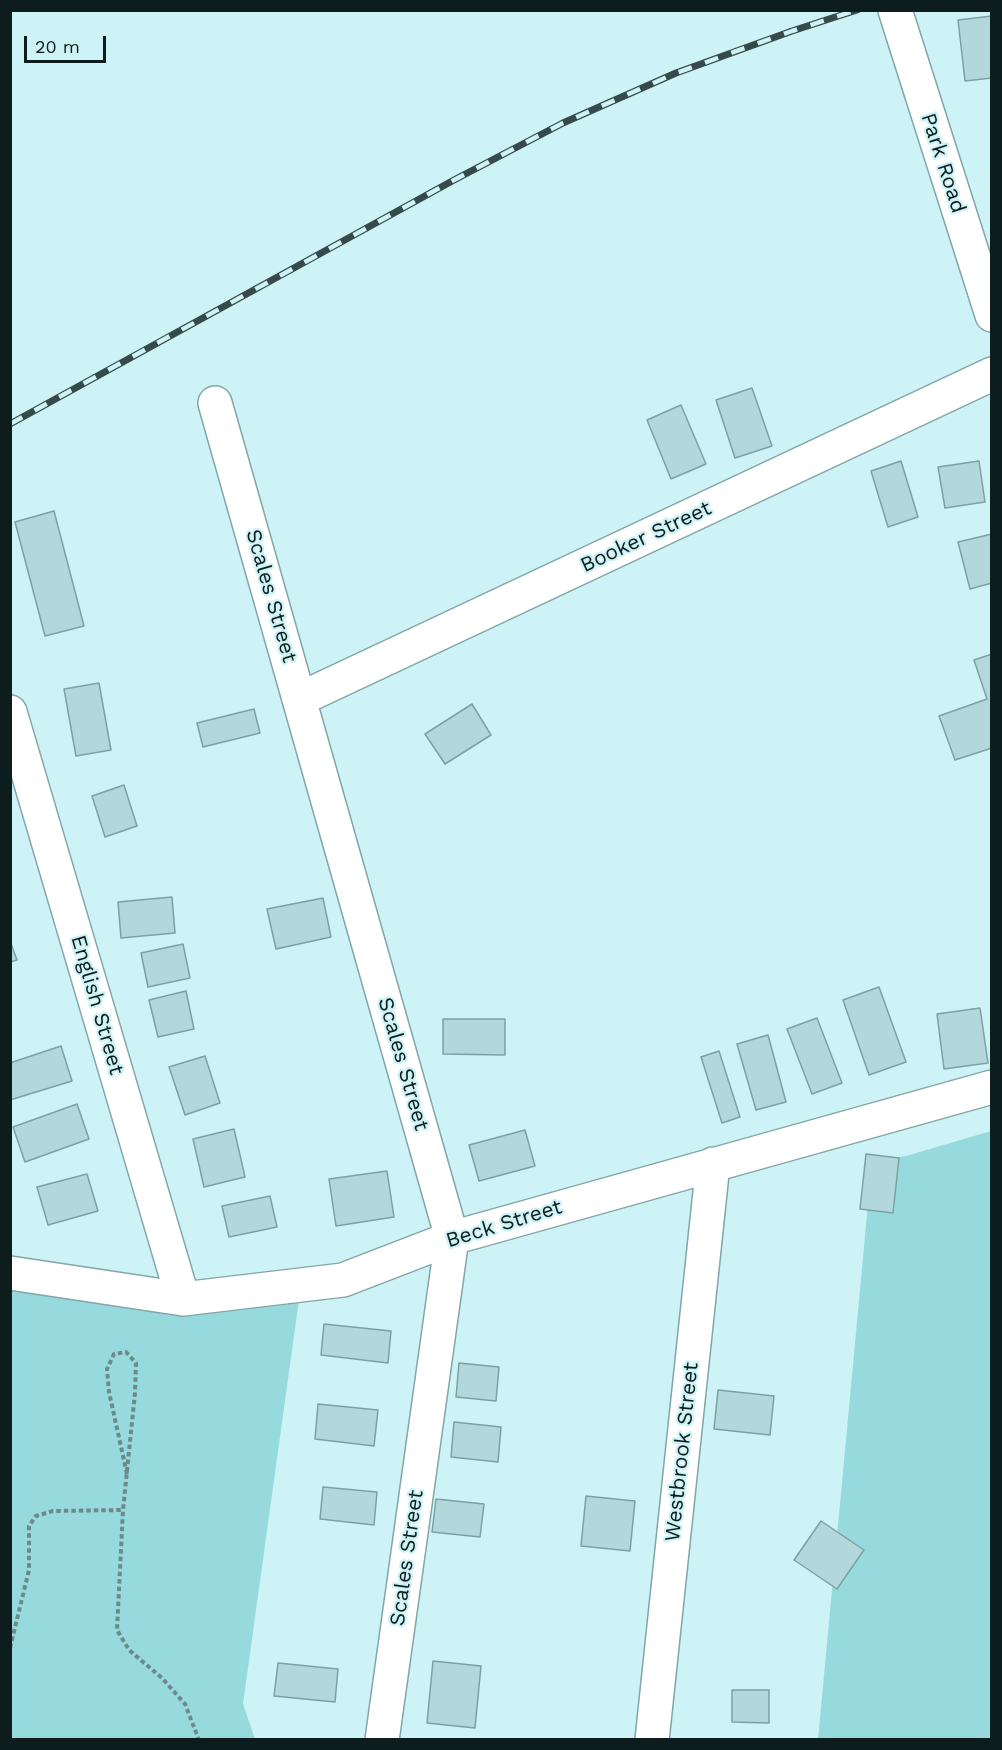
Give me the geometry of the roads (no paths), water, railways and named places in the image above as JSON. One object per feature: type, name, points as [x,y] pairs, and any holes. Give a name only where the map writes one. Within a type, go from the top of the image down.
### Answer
[{"type":"street","name":"Park Road","points":[[895,10],[992,315]]},
{"type":"street","name":"Booker Street","points":[[300,699],[992,374]]},
{"type":"street","name":"Scales Street","points":[[215,403],[452,1238],[382,1740]]},
{"type":"street","name":"English Street","points":[[10,712],[183,1299]]},
{"type":"street","name":"Beck Street","points":[[10,1273],[183,1299],[343,1280],[452,1238],[992,1087]]},
{"type":"street","name":"Westbrook Street","points":[[652,1740],[713,1164]]},
{"type":"railway","points":[[10,424],[454,180],[563,123],[676,73],[857,10]]}]
